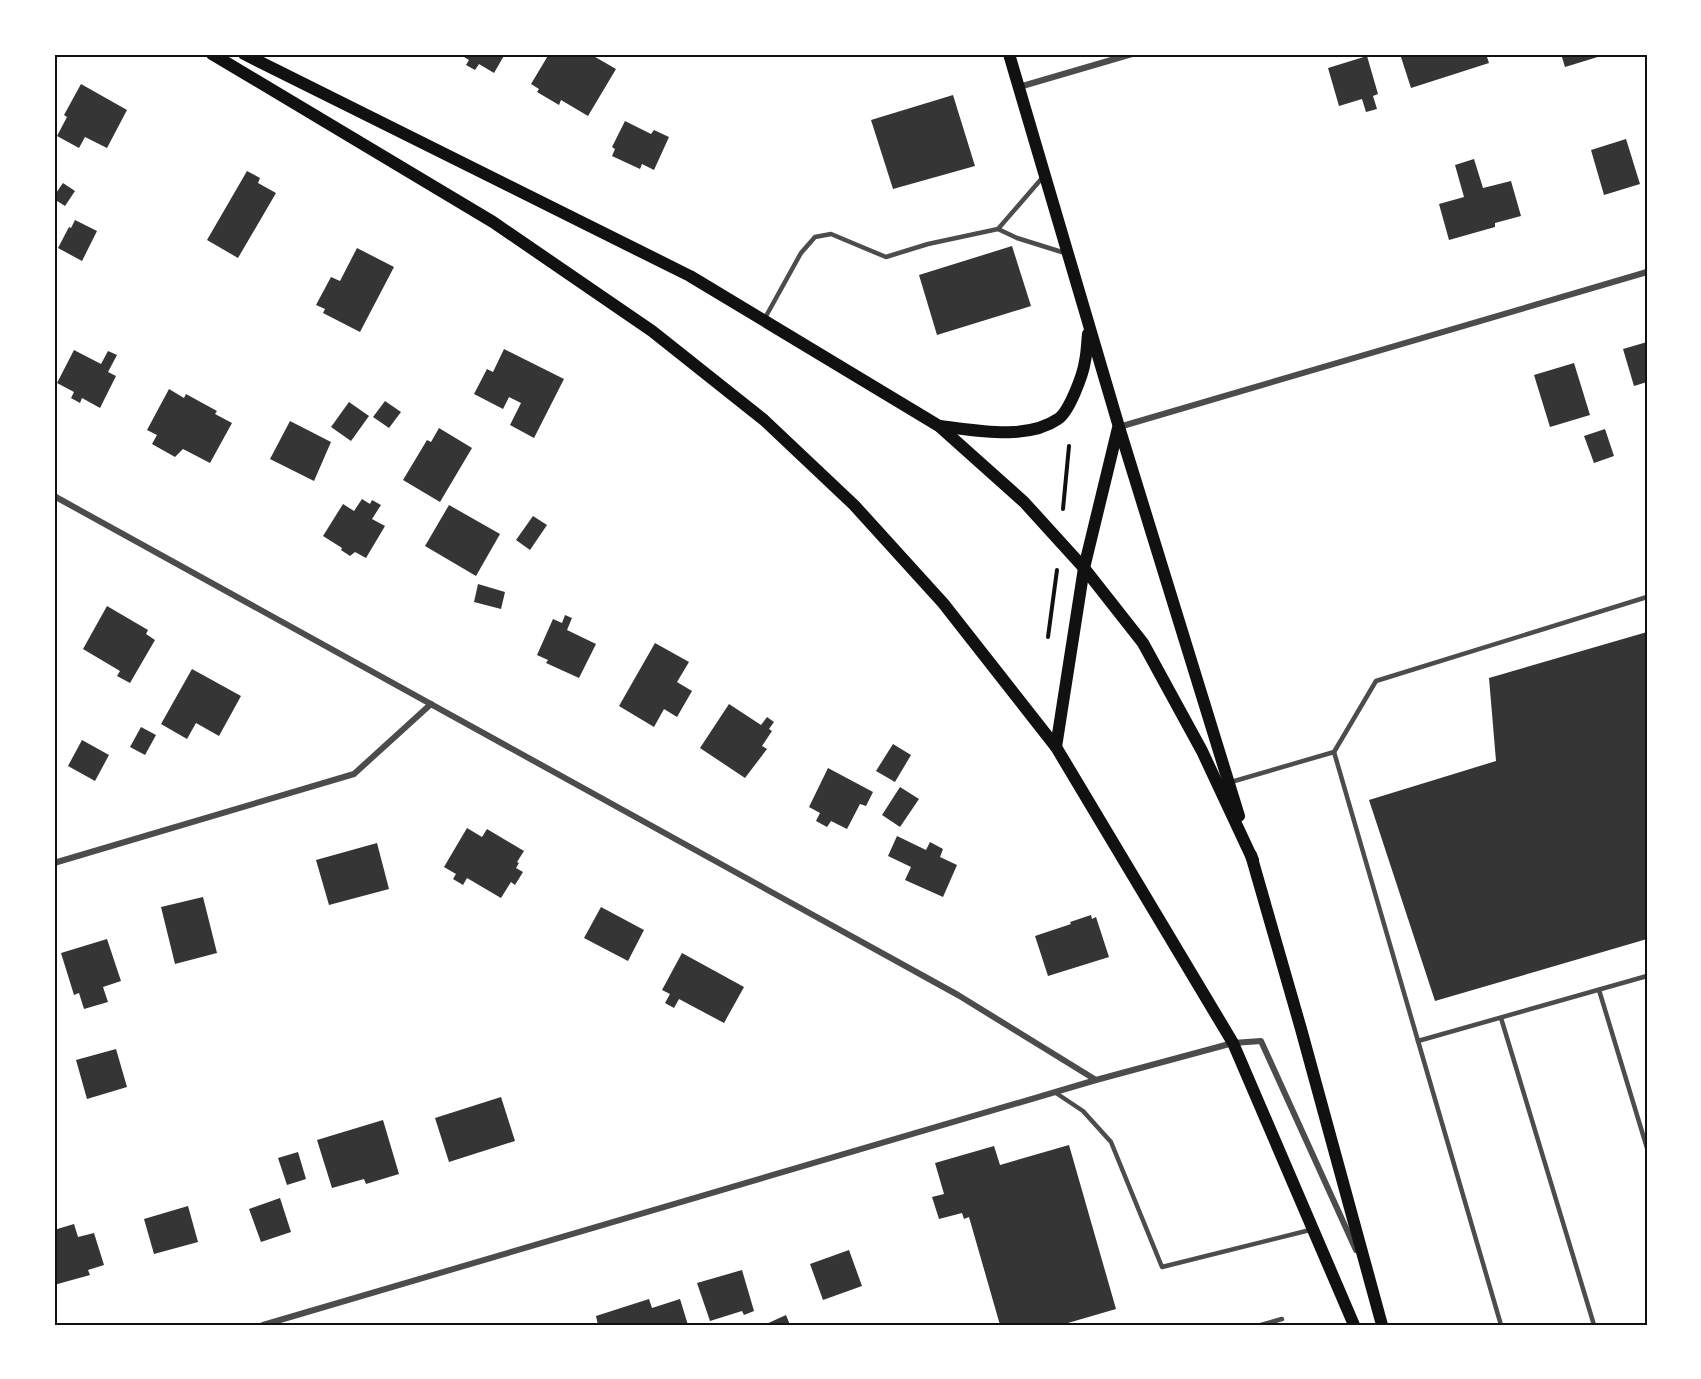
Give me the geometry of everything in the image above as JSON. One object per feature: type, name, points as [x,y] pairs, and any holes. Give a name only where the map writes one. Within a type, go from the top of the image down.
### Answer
[{"type":"main road","points":[[212,54],[493,222],[652,331],[764,420],[855,505],[934,594],[1056,747],[1233,1043],[1354,1325]]},
{"type":"main road","points":[[244,54],[690,276],[939,426],[1024,502],[1084,568],[1143,643],[1202,751],[1253,860]]},
{"type":"main road","points":[[1009,54],[1119,427],[1253,860],[1382,1325]]},
{"type":"main road","points":[[939,426],[998,432],[1036,429],[1059,418],[1070,401],[1085,363],[1089,326]]},
{"type":"main road","points":[[1056,747],[1084,568],[1119,427]]},
{"type":"street","points":[[1018,87],[1132,54]]},
{"type":"street","points":[[1119,427],[1647,272]]},
{"type":"street","points":[[54,496],[958,995],[1096,1080]]},
{"type":"street","points":[[54,863],[354,774],[431,704]]},
{"type":"street","points":[[263,1325],[1096,1080],[1233,1043],[1261,1041],[1368,1277]]},
{"type":"lane","points":[[998,229],[1044,175]]},
{"type":"lane","points":[[764,321],[801,254],[815,237],[831,234],[886,257],[928,244],[998,229],[1017,238],[1068,254]]},
{"type":"lane","points":[[1229,783],[1334,752],[1376,681],[1647,597]]},
{"type":"lane","points":[[1334,752],[1501,1325]]},
{"type":"lane","points":[[1418,1041],[1647,976]]},
{"type":"lane","points":[[1599,990],[1647,1148]]},
{"type":"lane","points":[[1501,1018],[1594,1325]]},
{"type":"lane","points":[[1056,1093],[1083,1111],[1111,1142],[1162,1267],[1313,1230]]},
{"type":"lane","points":[[1261,1325],[1282,1319]]},
{"type":"path","points":[[1063,509],[1069,446]]},
{"type":"path","points":[[1047,647],[1057,567]]},
{"type":"building","points":[[459,54],[505,54],[494,73],[479,64],[475,70],[466,65],[469,60]]},
{"type":"building","points":[[549,54],[590,54],[616,69],[588,116],[561,100],[559,105],[537,92],[539,89],[531,84]]},
{"type":"building","points":[[1400,54],[1486,54],[1489,63],[1411,88]]},
{"type":"building","points":[[1561,54],[1600,54],[1601,56],[1565,67]]},
{"type":"building","points":[[1367,56],[1378,94],[1373,96],[1377,109],[1366,112],[1362,99],[1339,106],[1328,68]]},
{"type":"building","points":[[81,84],[127,110],[107,148],[85,137],[79,148],[57,136],[67,117],[64,115]]},
{"type":"building","points":[[953,95],[975,166],[893,189],[871,120]]},
{"type":"building","points":[[625,121],[651,134],[654,130],[669,137],[654,170],[642,164],[640,169],[612,156],[615,149],[612,147]]},
{"type":"building","points":[[1626,139],[1640,184],[1604,195],[1591,150]]},
{"type":"building","points":[[1474,159],[1483,188],[1511,181],[1521,216],[1495,223],[1495,227],[1449,240],[1439,204],[1464,197],[1455,165]]},
{"type":"building","points":[[247,171],[260,178],[258,183],[276,193],[238,258],[207,240]]},
{"type":"building","points":[[63,183],[75,191],[65,206],[54,199]]},
{"type":"building","points":[[75,220],[97,231],[82,261],[58,248]]},
{"type":"building","points":[[1012,246],[1031,306],[937,335],[919,275]]},
{"type":"building","points":[[357,248],[394,267],[360,332],[323,313],[325,309],[316,305],[331,277],[340,281]]},
{"type":"building","points":[[1647,342],[1647,382],[1634,386],[1623,349]]},
{"type":"building","points":[[504,349],[564,379],[534,438],[510,425],[521,403],[509,397],[503,409],[474,394],[487,369],[493,372]]},
{"type":"building","points":[[74,350],[101,364],[108,351],[117,355],[108,372],[116,376],[100,408],[82,398],[80,403],[71,398],[74,392],[57,383]]},
{"type":"building","points":[[1574,363],[1590,415],[1550,427],[1534,375]]},
{"type":"building","points":[[169,389],[184,398],[186,394],[217,411],[215,414],[232,423],[210,463],[183,449],[175,457],[152,444],[157,435],[147,430]]},
{"type":"building","points":[[385,401],[401,412],[389,428],[373,417]]},
{"type":"building","points":[[349,402],[369,416],[351,441],[331,427]]},
{"type":"building","points":[[290,421],[331,442],[314,481],[270,459]]},
{"type":"building","points":[[439,428],[472,448],[440,502],[403,480],[427,440],[431,442]]},
{"type":"building","points":[[1605,429],[1614,456],[1594,463],[1584,436]]},
{"type":"building","points":[[362,499],[370,504],[372,500],[381,505],[372,519],[385,526],[366,558],[355,552],[350,556],[323,536],[343,504],[354,511]]},
{"type":"building","points":[[449,505],[500,534],[476,576],[425,546]]},
{"type":"building","points":[[533,516],[547,525],[530,550],[516,540]]},
{"type":"building","points":[[478,584],[505,592],[501,609],[474,602]]},
{"type":"building","points":[[107,606],[148,630],[146,634],[155,640],[130,683],[117,676],[120,671],[83,649]]},
{"type":"building","points":[[565,615],[572,618],[567,630],[596,644],[579,678],[546,663],[548,660],[537,655],[553,619],[562,623]]},
{"type":"building","points":[[1647,632],[1647,939],[1435,1001],[1369,800],[1496,761],[1489,678]]},
{"type":"building","points":[[655,643],[689,662],[677,682],[692,691],[677,717],[664,709],[654,727],[619,706]]},
{"type":"building","points":[[192,669],[241,696],[219,736],[196,723],[187,739],[161,724]]},
{"type":"building","points":[[729,704],[761,725],[767,717],[774,722],[769,729],[772,731],[762,746],[767,749],[745,778],[700,748]]},
{"type":"building","points":[[141,727],[156,735],[145,755],[130,747]]},
{"type":"building","points":[[82,740],[109,755],[95,781],[68,766]]},
{"type":"building","points":[[893,744],[911,755],[895,782],[876,771]]},
{"type":"building","points":[[828,768],[873,792],[866,806],[860,804],[847,829],[831,821],[827,827],[816,821],[820,813],[809,807]]},
{"type":"building","points":[[900,787],[919,799],[900,827],[882,815]]},
{"type":"building","points":[[467,828],[482,837],[487,829],[524,851],[516,868],[523,872],[515,885],[511,882],[501,898],[467,878],[463,885],[453,879],[456,874],[444,867]]},
{"type":"building","points":[[897,836],[926,850],[930,842],[943,849],[940,857],[957,865],[943,897],[905,880],[911,867],[888,856]]},
{"type":"building","points":[[377,843],[389,889],[329,905],[316,860]]},
{"type":"building","points":[[203,897],[217,953],[175,964],[161,907]]},
{"type":"building","points":[[601,907],[644,930],[628,961],[584,938]]},
{"type":"building","points":[[1091,915],[1092,919],[1096,917],[1109,957],[1048,976],[1035,936]]},
{"type":"building","points":[[107,939],[121,981],[103,987],[108,1002],[84,1009],[79,993],[74,995],[61,953]]},
{"type":"building","points":[[682,953],[744,987],[724,1023],[679,999],[674,1008],[665,1003],[670,994],[662,990]]},
{"type":"building","points":[[116,1049],[127,1087],[87,1099],[76,1060]]},
{"type":"building","points":[[501,1097],[515,1141],[449,1162],[435,1118]]},
{"type":"building","points":[[383,1120],[399,1174],[366,1184],[364,1179],[332,1188],[317,1140]]},
{"type":"building","points":[[1069,1145],[1116,1309],[1061,1325],[1000,1325],[969,1217],[964,1219],[962,1213],[939,1219],[932,1197],[944,1194],[935,1163],[994,1146],[1000,1165]]},
{"type":"building","points":[[298,1152],[306,1179],[287,1185],[278,1158]]},
{"type":"building","points":[[280,1198],[291,1232],[261,1242],[249,1209]]},
{"type":"building","points":[[188,1206],[198,1242],[154,1254],[144,1219]]},
{"type":"building","points":[[74,1224],[78,1237],[94,1233],[104,1265],[88,1270],[90,1275],[54,1285],[54,1230]]},
{"type":"building","points":[[849,1250],[862,1286],[823,1300],[810,1264]]},
{"type":"building","points":[[742,1270],[754,1311],[744,1315],[742,1311],[710,1321],[697,1283]]},
{"type":"building","points":[[649,1299],[652,1308],[680,1299],[688,1325],[598,1325],[596,1316]]},
{"type":"building","points":[[786,1315],[790,1325],[764,1325]]}]
